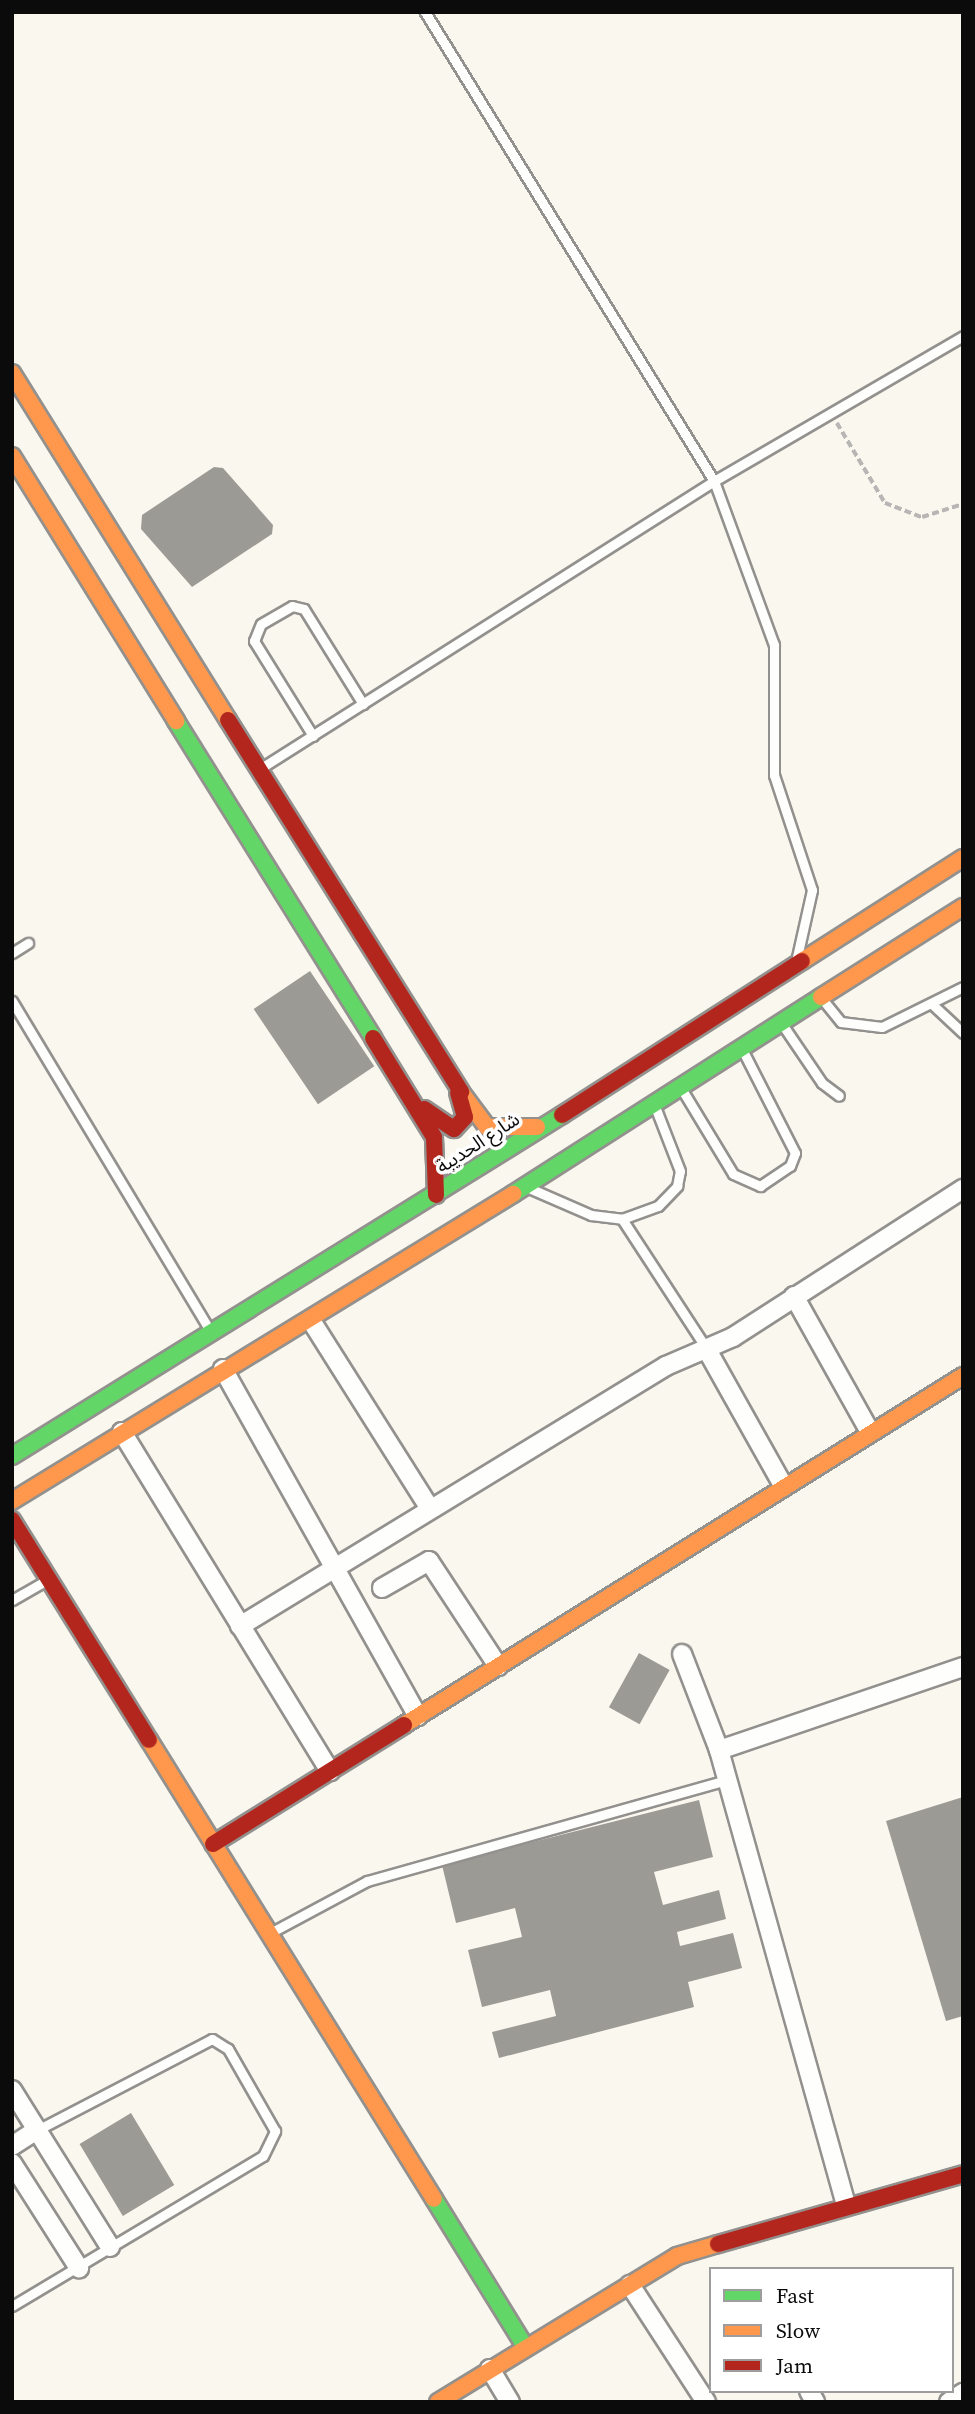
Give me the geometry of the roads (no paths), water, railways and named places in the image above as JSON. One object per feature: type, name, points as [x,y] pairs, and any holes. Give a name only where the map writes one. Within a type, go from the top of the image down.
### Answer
[{"type":"street","points":[[12,373],[454,1083],[487,1127],[512,1132],[545,1125]]},
{"type":"street","points":[[12,456],[434,1138],[436,1195]]},
{"type":"street","name":"شارع الحديبة","points":[[12,1457],[436,1195],[963,858]]},
{"type":"street","points":[[12,1501],[223,1369],[312,1322],[522,1184],[654,1103],[678,1084],[963,907]]},
{"type":"street","points":[[401,1086],[454,1129],[465,1116],[454,1083]]},
{"type":"street","points":[[240,1626],[333,1564],[794,1296],[963,1189]]},
{"type":"street","points":[[794,1296],[870,1432]]},
{"type":"street","points":[[312,1322],[429,1507]]},
{"type":"street","points":[[706,1348],[783,1487]]},
{"type":"street","points":[[223,1369],[418,1716]]},
{"type":"street","points":[[213,1844],[963,1376]]},
{"type":"street","points":[[122,1432],[330,1771]]},
{"type":"street","points":[[12,1520],[526,2347]]},
{"type":"street","points":[[382,1588],[429,1561],[498,1666]]},
{"type":"street","points":[[682,1654],[719,1750],[846,2206]]},
{"type":"street","points":[[719,1750],[963,1667]]},
{"type":"street","points":[[12,2090],[110,2248]]},
{"type":"street","points":[[12,2146],[37,2130]]},
{"type":"street","points":[[12,2163],[79,2268]]},
{"type":"street","points":[[438,2402],[677,2256],[963,2174]]},
{"type":"street","points":[[630,2285],[706,2402]]},
{"type":"street","points":[[490,2370],[510,2402]]},
{"type":"lane","points":[[425,12],[714,481],[774,645],[774,775],[812,890],[794,965]]},
{"type":"lane","points":[[259,770],[714,481],[963,335]]},
{"type":"lane","points":[[313,736],[254,641],[261,624],[292,606],[304,609],[363,704]]},
{"type":"lane","points":[[12,953],[28,943]]},
{"type":"lane","points":[[820,996],[841,1022],[862,1029],[933,1005],[963,987]]},
{"type":"lane","points":[[12,1001],[212,1334]]},
{"type":"lane","points":[[933,1005],[963,1033]]},
{"type":"lane","points":[[780,1021],[822,1083],[839,1096]]},
{"type":"lane","points":[[678,1084],[733,1174],[760,1186],[790,1166],[795,1153],[740,1046]]},
{"type":"lane","points":[[522,1184],[591,1215],[622,1219],[657,1206],[677,1186],[680,1171],[654,1103]]},
{"type":"lane","points":[[622,1219],[706,1348]]},
{"type":"lane","points":[[12,1600],[49,1579]]},
{"type":"lane","points":[[269,1934],[366,1881],[727,1780]]},
{"type":"lane","points":[[12,2306],[79,2268],[270,2148],[275,2131],[228,2049],[205,2042],[37,2130]]}]
